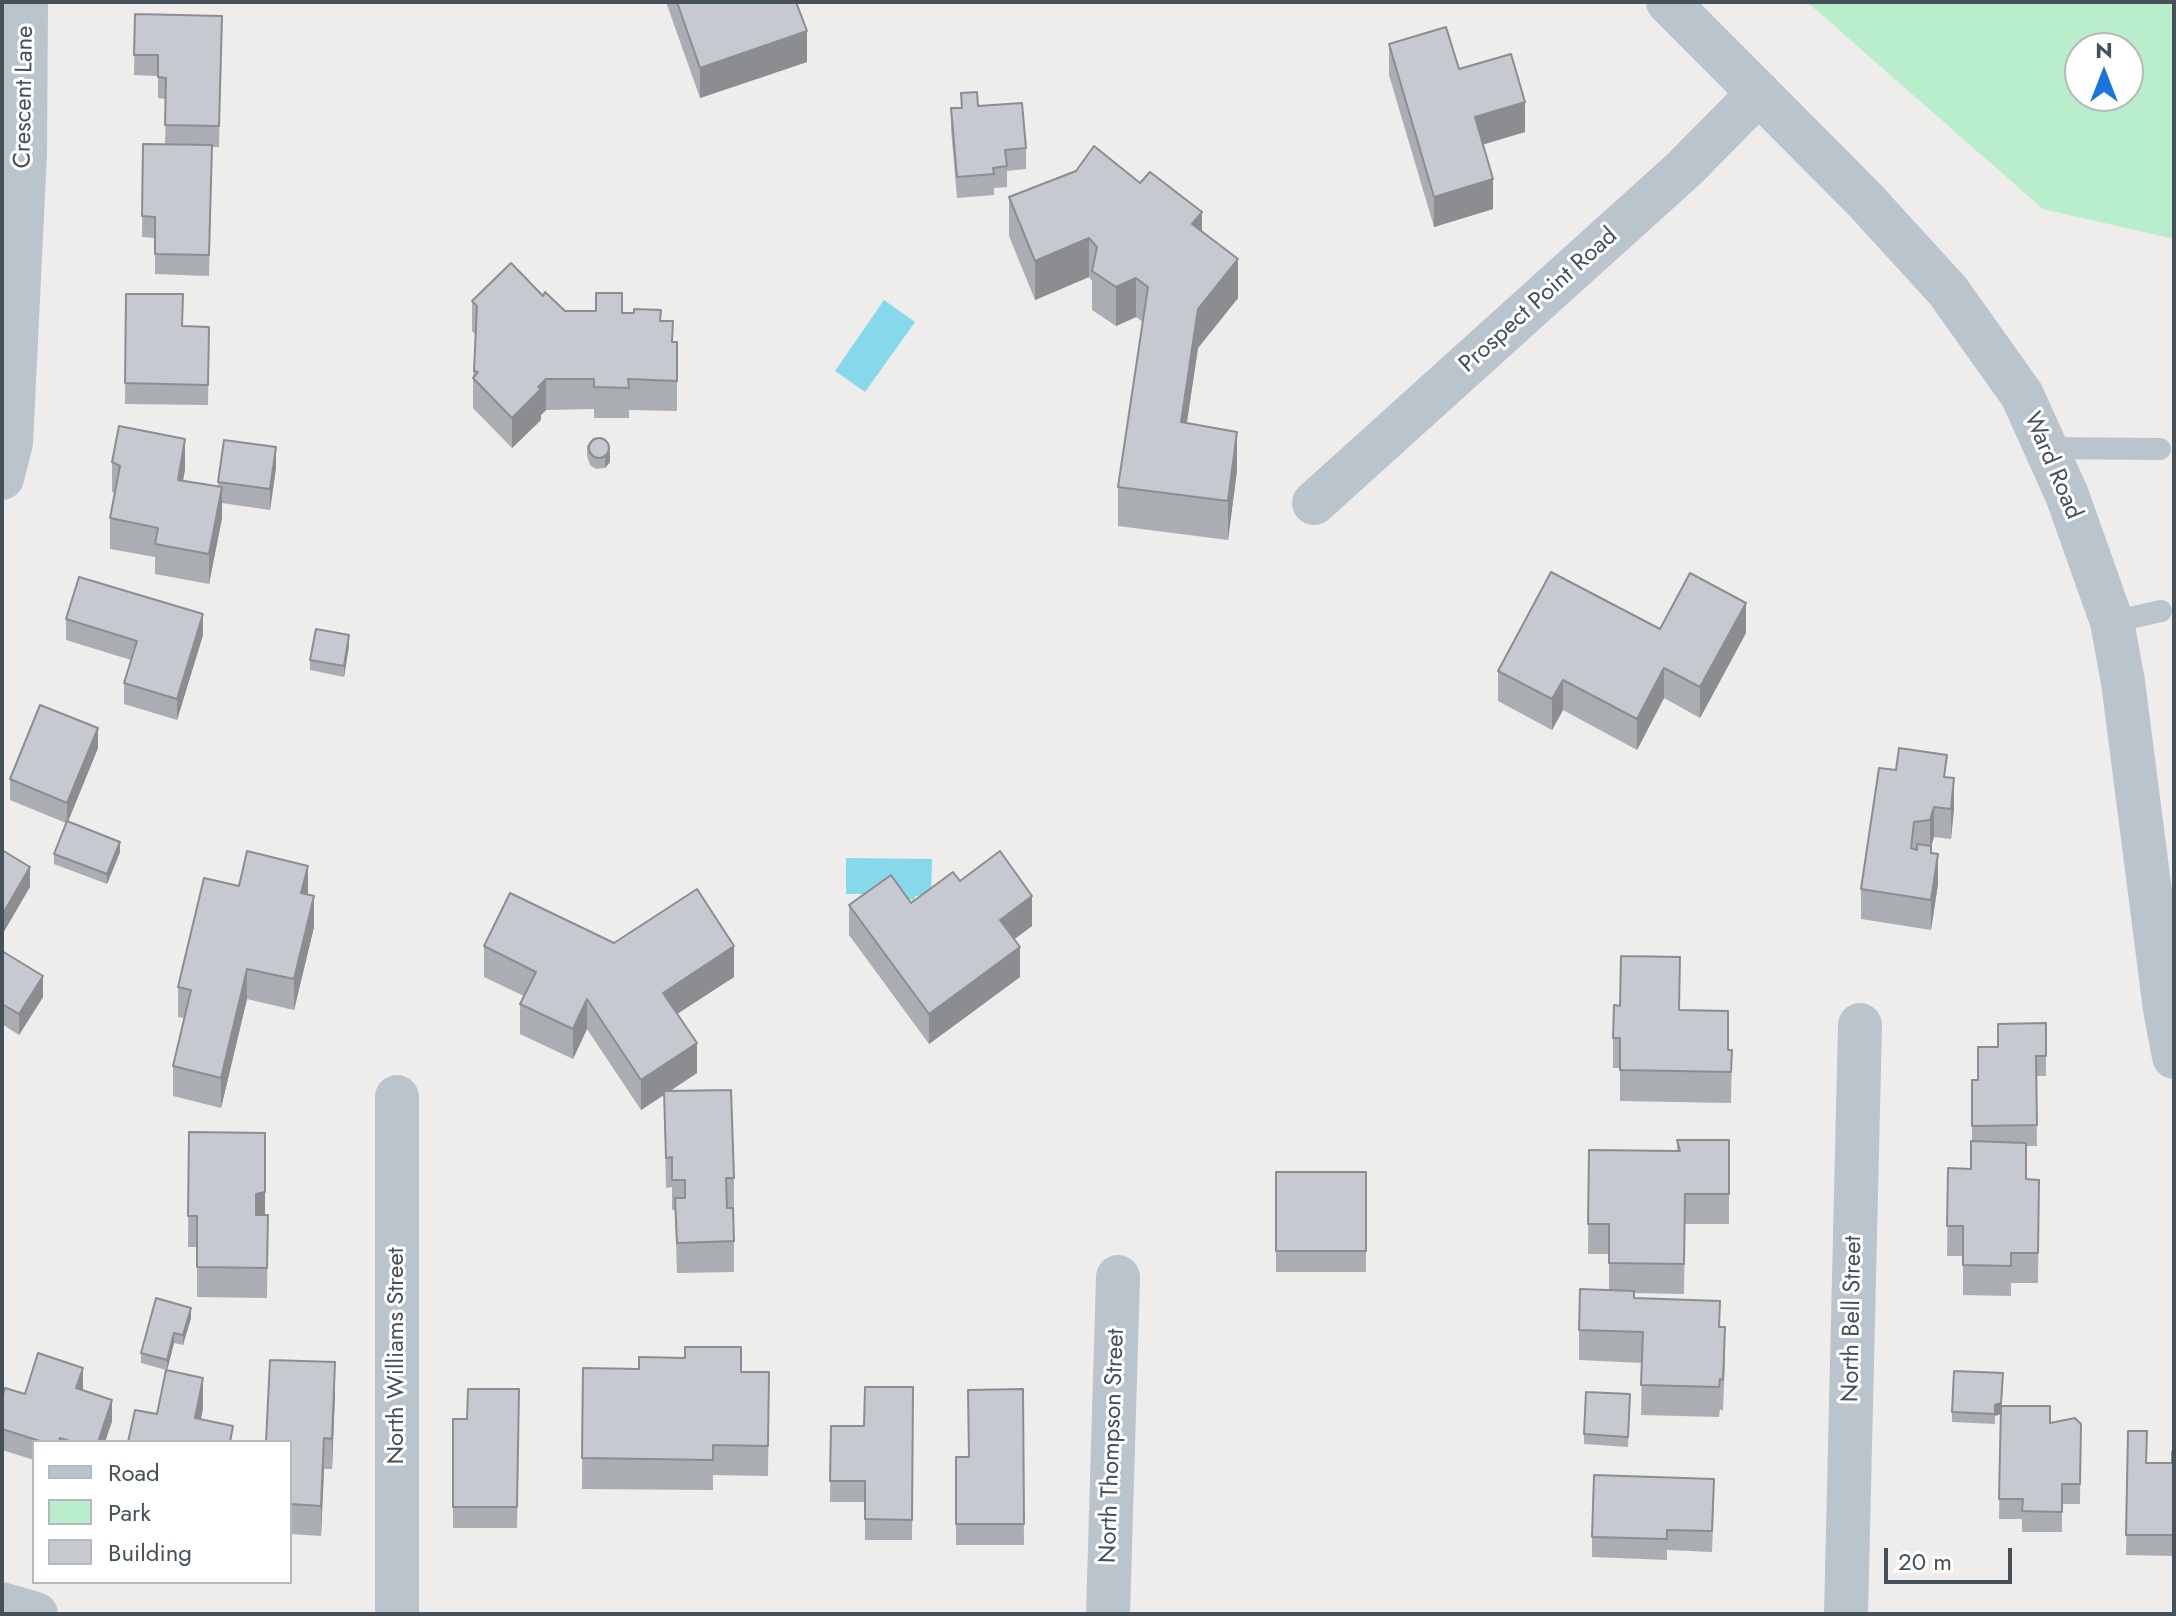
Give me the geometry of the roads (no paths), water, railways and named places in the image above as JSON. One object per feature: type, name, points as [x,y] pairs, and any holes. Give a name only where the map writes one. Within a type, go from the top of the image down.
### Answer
[{"type":"street","name":"Crescent Lane","points":[[2,478],[11,443],[25,153],[26,2]]},
{"type":"street","name":"Ward Road","points":[[1668,2],[1865,200],[1948,291],[2022,395],[2067,495],[2112,622],[2123,682],[2165,1009],[2174,1057]]},
{"type":"street","name":"Prospect Point Road","points":[[1314,503],[1684,169],[1759,93]]},
{"type":"street","name":"North Bell Street","points":[[1846,1614],[1860,1025]]},
{"type":"street","name":"North Williams Street","points":[[397,1097],[397,1614]]},
{"type":"street","name":"North Thompson Street","points":[[1108,1614],[1118,1277]]},
{"type":"street","points":[[2,1604],[36,1614]]},
{"type":"lane","points":[[2045,448],[2160,449]]},
{"type":"lane","points":[[2112,622],[2161,611]]},
{"type":"water","points":[[884,300],[915,322],[865,392],[835,371]]},
{"type":"water","points":[[846,858],[932,859],[931,896],[915,896],[914,900],[901,899],[900,894],[846,894]]}]
